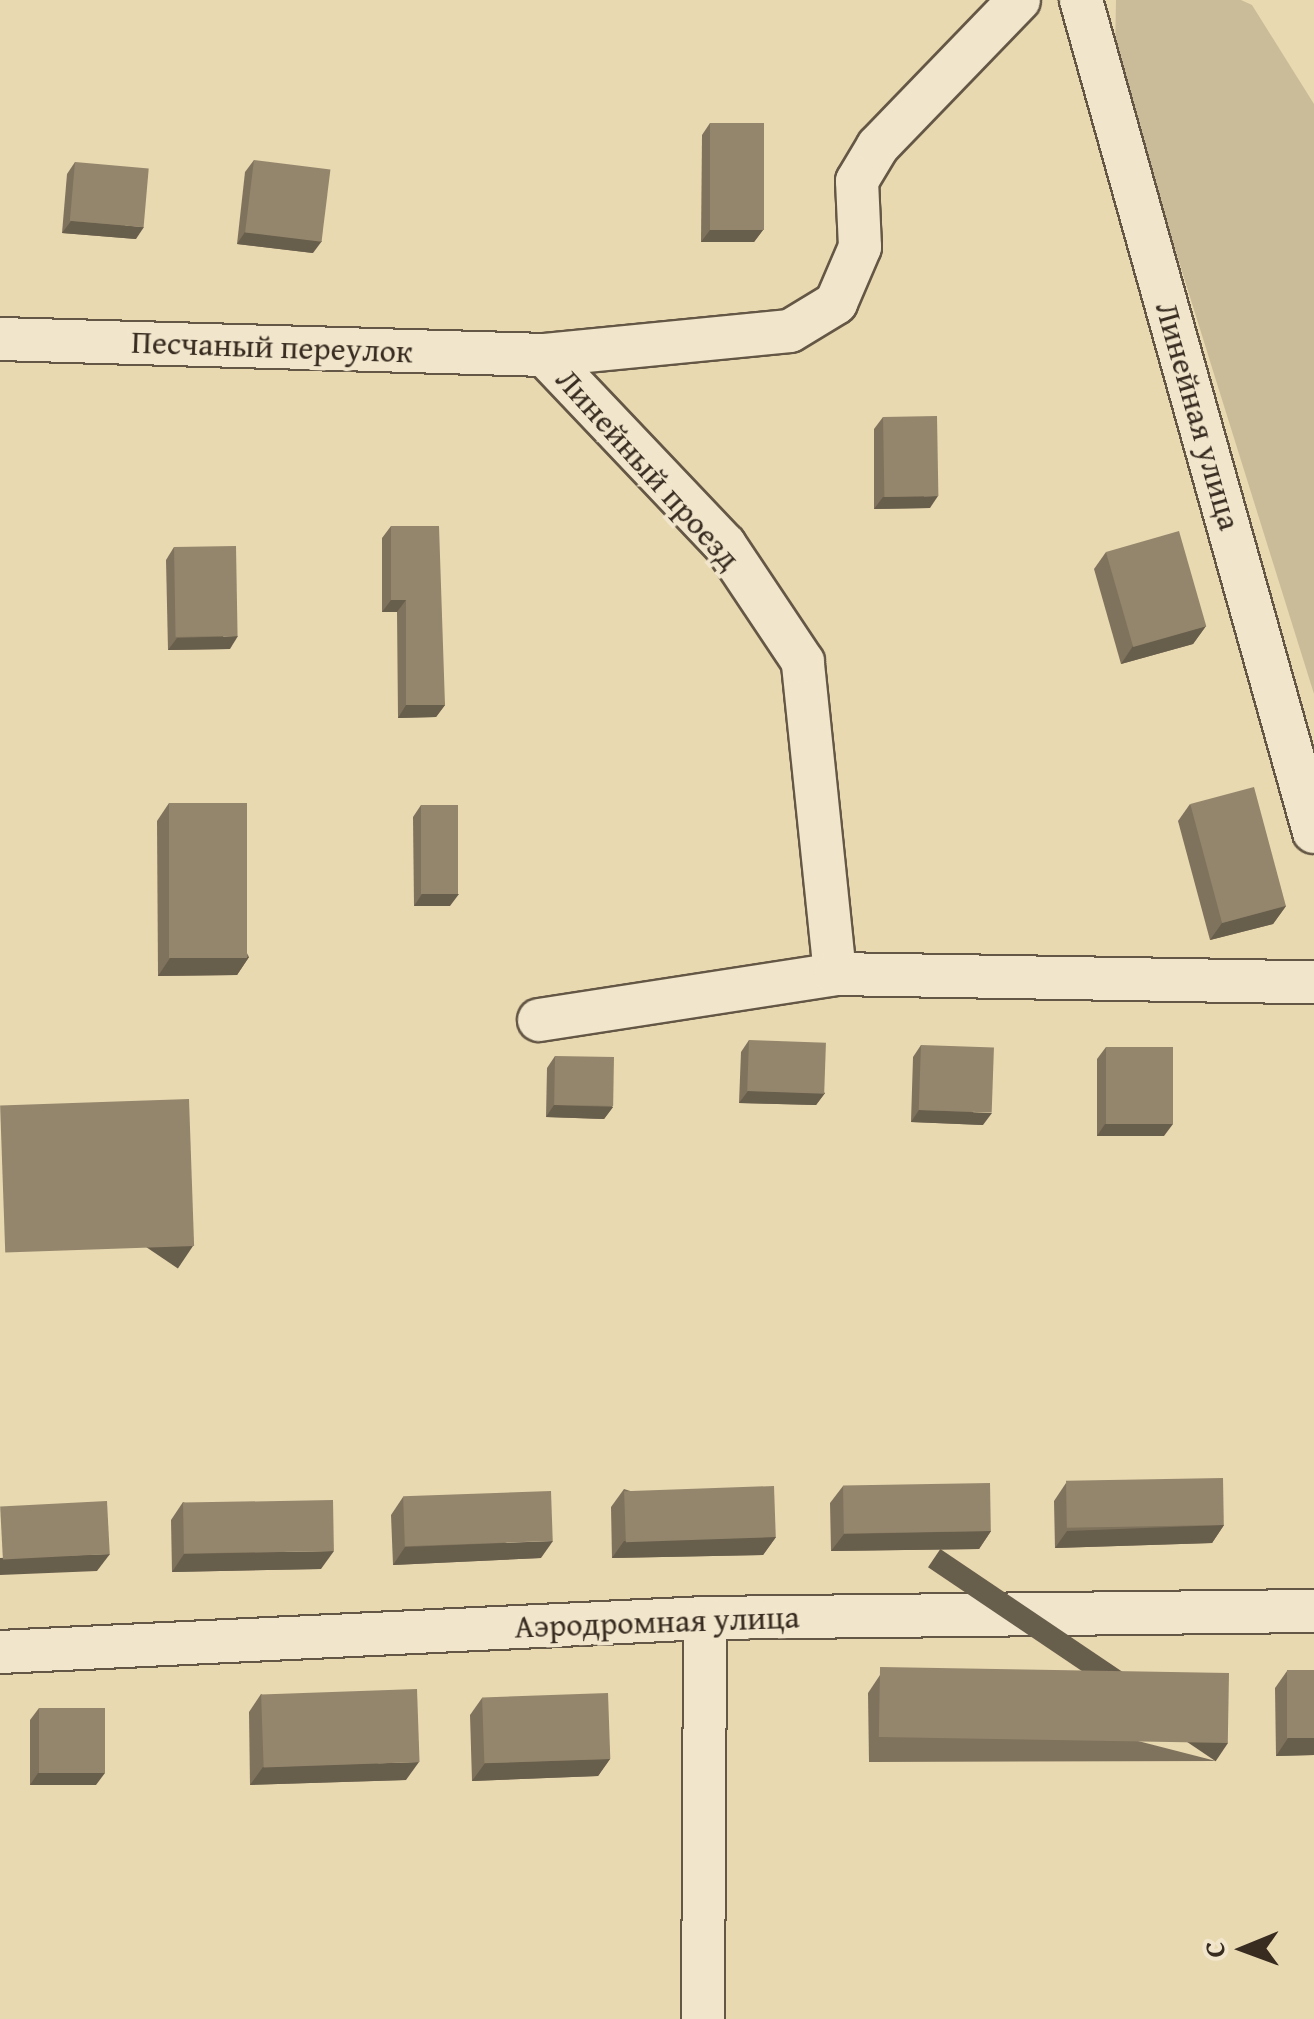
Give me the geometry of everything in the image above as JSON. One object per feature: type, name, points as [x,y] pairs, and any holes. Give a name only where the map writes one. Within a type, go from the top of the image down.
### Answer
[{"type":"street","name":"Линейный проезд","points":[[545,355],[790,331],[836,303],[860,246],[857,181],[878,146],[1019,0]]},
{"type":"street","name":"Линейная улица","points":[[1082,0],[1314,832]]},
{"type":"street","name":"Песчаный переулок","points":[[0,339],[545,355]]},
{"type":"street","name":"Линейный проезд","points":[[545,355],[725,544],[803,662],[835,974]]},
{"type":"street","points":[[539,1020],[835,974],[1314,982]]},
{"type":"street","name":"Аэродромная улица","points":[[0,1652],[705,1618],[1314,1611]]},
{"type":"street","points":[[703,2019],[705,1618]]},
{"type":"shaded area","points":[[1116,0],[1241,0],[1252,5],[1314,104],[1314,694],[1115,57]]},
{"type":"building","points":[[710,123],[764,123],[764,230],[710,230]]},
{"type":"building","points":[[254,160],[330,169],[322,242],[245,232]]},
{"type":"building","points":[[75,162],[149,168],[144,227],[70,221]]},
{"type":"building","points":[[937,416],[938,496],[884,497],[883,417]]},
{"type":"building","points":[[391,526],[439,526],[445,705],[406,705],[406,600],[391,600]]},
{"type":"building","points":[[1179,531],[1206,626],[1133,647],[1106,552]]},
{"type":"building","points":[[236,546],[238,636],[176,637],[174,547]]},
{"type":"building","points":[[1254,787],[1286,906],[1222,923],[1190,804]]},
{"type":"building","points":[[169,803],[247,803],[247,958],[169,958]]},
{"type":"building","points":[[421,805],[458,805],[458,894],[421,894]]},
{"type":"building","points":[[749,1040],[826,1043],[824,1094],[747,1091]]},
{"type":"building","points":[[921,1045],[994,1048],[992,1113],[919,1110]]},
{"type":"building","points":[[1106,1047],[1173,1047],[1173,1124],[1106,1124]]},
{"type":"building","points":[[555,1056],[614,1057],[613,1106],[554,1105]]},
{"type":"building","points":[[189,1099],[194,1246],[5,1253],[0,1106]]},
{"type":"building","points":[[1223,1478],[1224,1525],[1067,1528],[1066,1481]]},
{"type":"building","points":[[990,1483],[991,1531],[844,1534],[843,1486]]},
{"type":"building","points":[[774,1486],[776,1537],[626,1542],[624,1491]]},
{"type":"building","points":[[551,1491],[553,1541],[405,1546],[403,1496]]},
{"type":"building","points":[[333,1500],[334,1551],[184,1554],[183,1503]]},
{"type":"building","points":[[107,1501],[110,1554],[3,1560],[0,1507]]},
{"type":"building","points":[[880,1667],[1229,1673],[1228,1743],[879,1737]]},
{"type":"building","points":[[1287,1670],[1314,1670],[1314,1738],[1287,1738]]},
{"type":"building","points":[[417,1689],[420,1762],[264,1767],[261,1694]]},
{"type":"building","points":[[608,1693],[610,1759],[484,1763],[482,1697]]},
{"type":"building","points":[[39,1708],[105,1708],[105,1773],[39,1773]]}]
